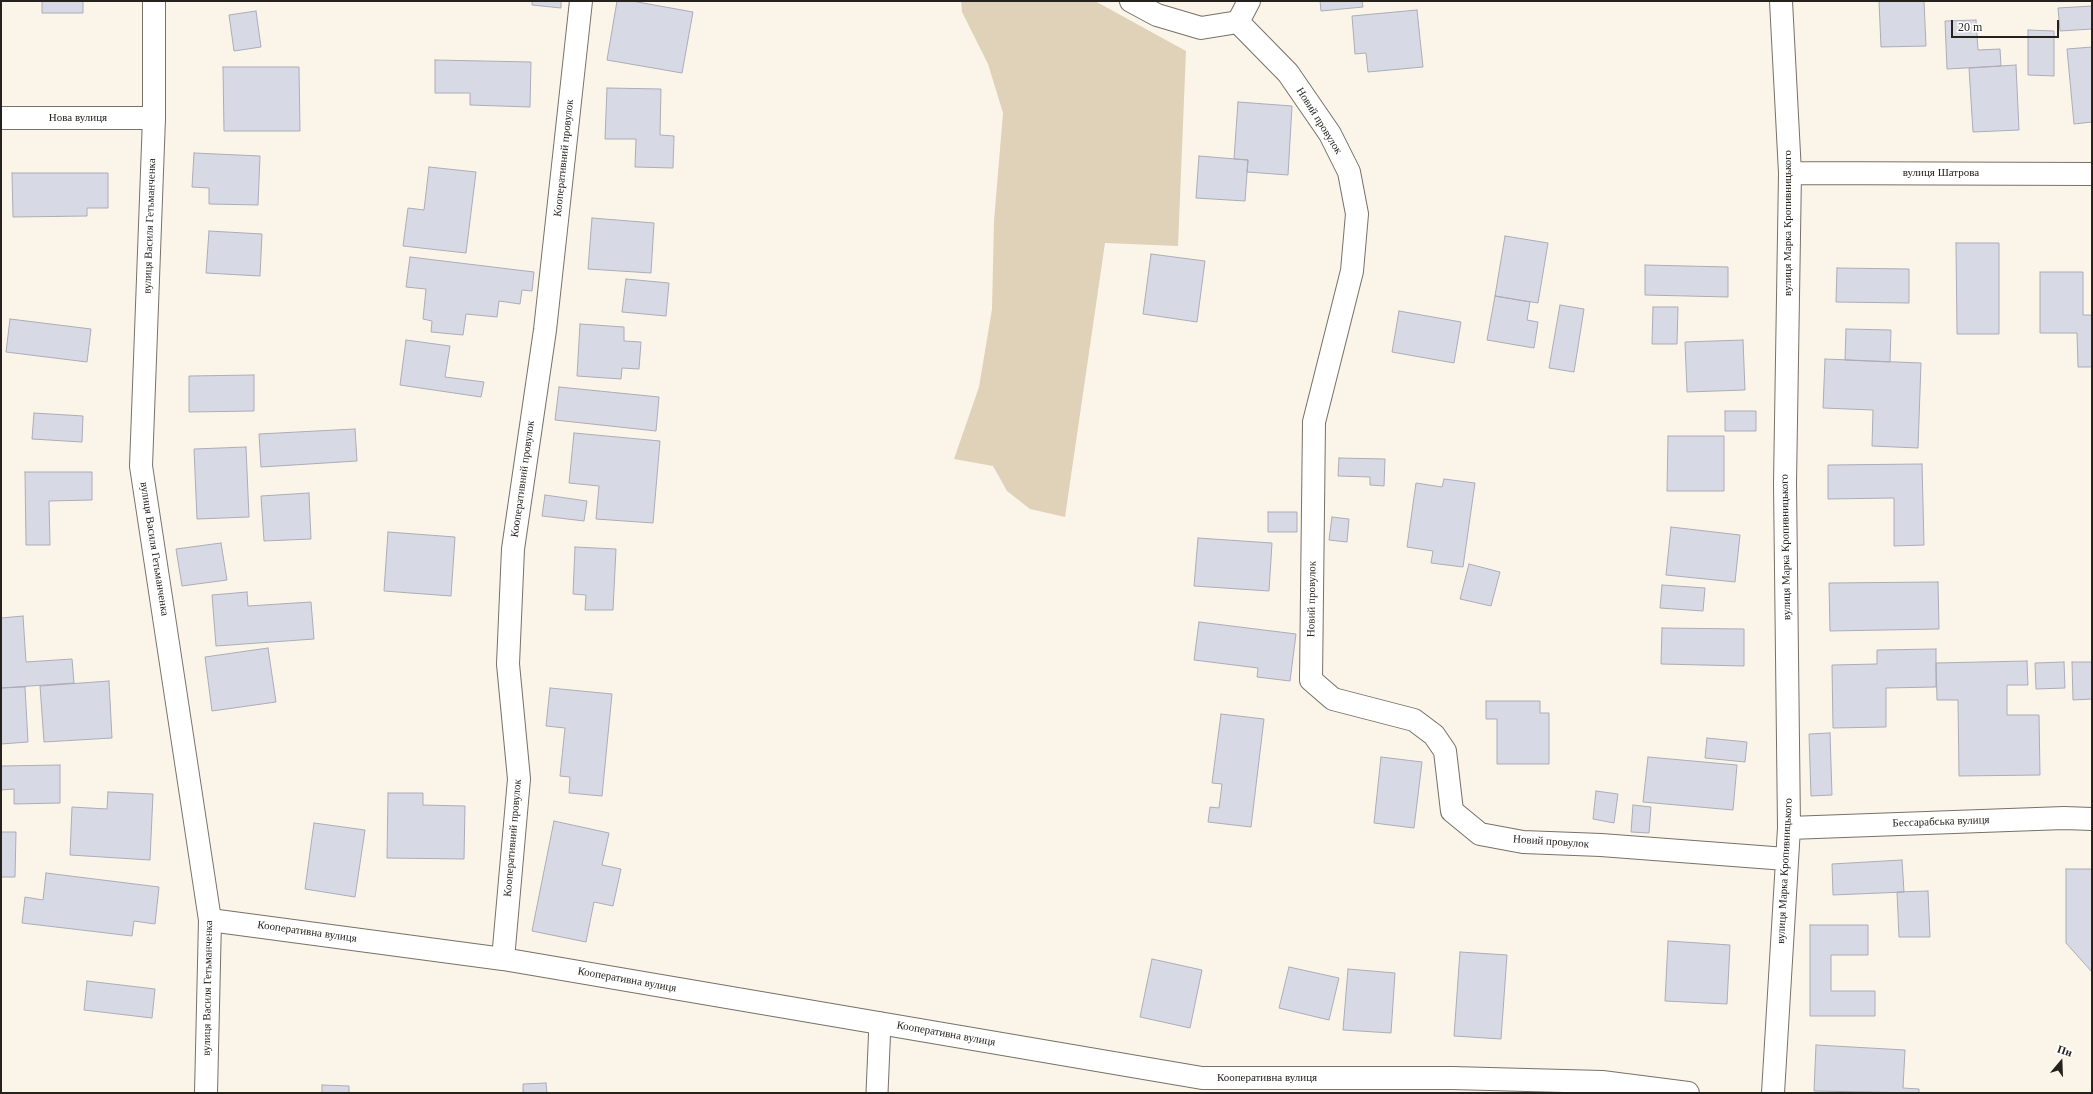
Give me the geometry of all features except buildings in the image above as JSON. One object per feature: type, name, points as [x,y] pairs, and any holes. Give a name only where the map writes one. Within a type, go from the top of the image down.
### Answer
[{"type":"street","name":"вулиця Василя Гетьманченка","points":[[154,1],[154,118],[141,466],[210,920],[206,1093]]},
{"type":"street","name":"Кооперативний провулок","points":[[503,959],[519,779],[508,664],[513,549],[545,330],[581,1]]},
{"type":"street","points":[[1131,1],[1157,15],[1200,28],[1238,22],[1249,1]]},
{"type":"street","name":"вулиця Марка Кропивницького","points":[[1772,1093],[1789,828],[1785,483],[1790,173],[1781,1]]},
{"type":"street","name":"Новий провулок","points":[[1238,22],[1288,73],[1330,134],[1349,172],[1357,214],[1352,271],[1314,422],[1311,680],[1333,698],[1414,720],[1434,735],[1445,751],[1452,811],[1480,834],[1523,842],[1601,845],[1786,859]]},
{"type":"street","name":"Нова вулиця","points":[[1,118],[154,118]]},
{"type":"street","name":"вулиця Шатрова","points":[[1790,173],[2092,174]]},
{"type":"street","name":"Бессарабська вулиця","points":[[1789,828],[2064,818],[2092,819]]},
{"type":"street","name":"Кооперативна вулиця","points":[[210,920],[503,959],[1202,1078],[1452,1078],[1602,1082],[1688,1093]]},
{"type":"lane","points":[[877,1093],[880,1023]]},
{"type":"shaded area","points":[[961,1],[1095,1],[1186,51],[1178,246],[1105,243],[1065,517],[1030,509],[1007,491],[993,466],[954,459],[979,387],[992,309],[994,221],[1003,113],[988,64],[962,12]]}]
